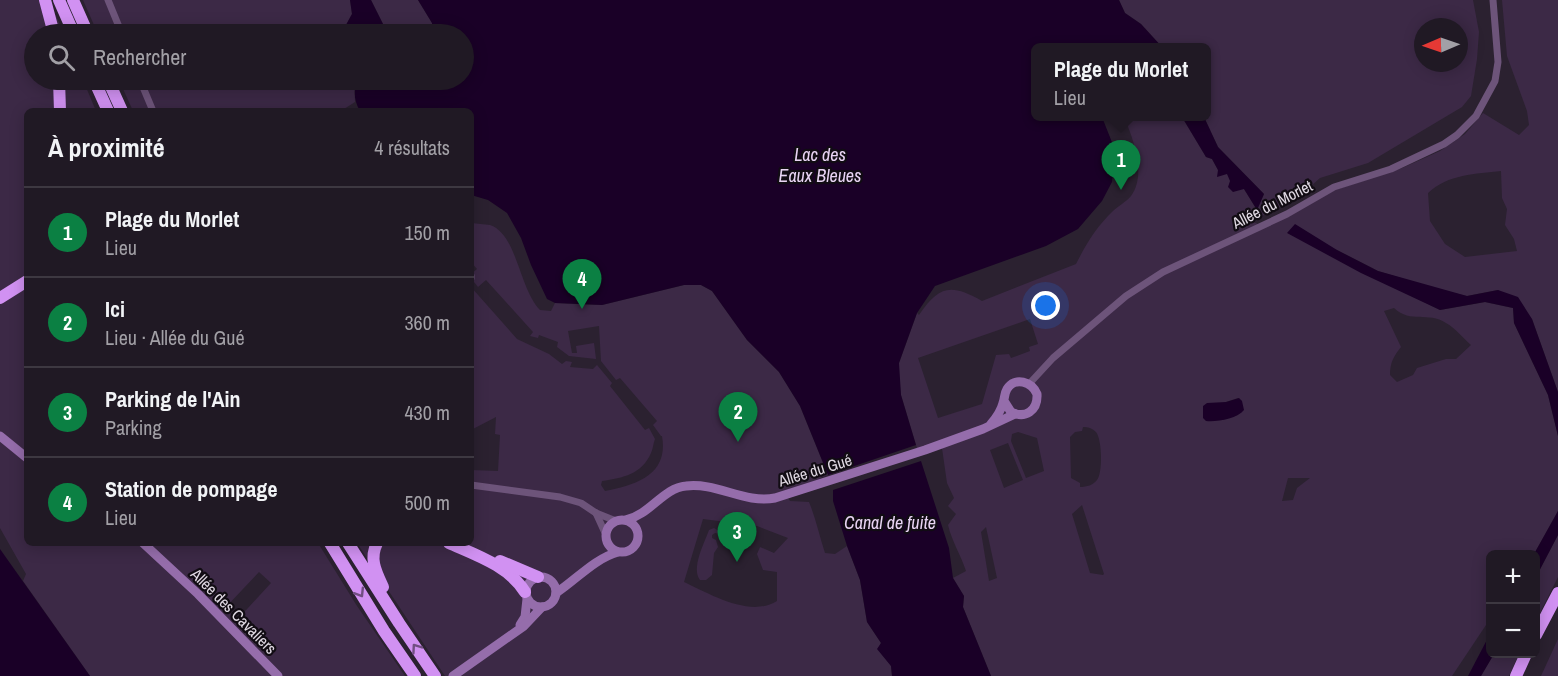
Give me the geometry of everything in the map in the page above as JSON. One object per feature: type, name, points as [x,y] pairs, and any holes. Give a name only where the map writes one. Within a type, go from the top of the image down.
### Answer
[{"type":"highway","points":[[45,0],[51,24]]},
{"type":"highway","points":[[59,0],[70,24]]},
{"type":"highway","points":[[73,0],[84,24]]},
{"type":"highway","points":[[59,90],[60,108]]},
{"type":"highway","points":[[98,90],[107,108]]},
{"type":"highway","points":[[113,90],[121,108]]},
{"type":"highway","points":[[0,297],[24,282]]},
{"type":"highway","points":[[332,546],[415,676]]},
{"type":"highway","points":[[350,546],[435,675]]},
{"type":"highway","points":[[376,546],[375,570],[397,609],[399,623]]},
{"type":"highway","points":[[455,546],[495,565],[519,582],[526,596]]},
{"type":"highway","points":[[466,546],[538,577]]},
{"type":"highway","points":[[1540,628],[1558,594]]},
{"type":"highway","points":[[1516,676],[1524,658]]},
{"type":"street","points":[[108,0],[118,24]]},
{"type":"street","name":"Allée du Morlet","points":[[1033,387],[1053,358],[1126,296],[1163,272],[1287,214],[1334,187],[1391,169],[1450,140],[1467,127],[1484,105],[1495,81],[1498,62],[1493,0]]},
{"type":"street","points":[[144,90],[152,108]]},
{"type":"street","points":[[991,424],[1004,401],[1005,393],[1013,384],[1021,382],[1033,387],[1038,398],[1034,409],[1025,415],[1015,414],[1008,409],[1004,401]]},
{"type":"street","name":"Allée du Gué","points":[[638,531],[650,509],[665,495],[686,486],[697,486],[752,499],[775,498],[925,450],[983,429],[1015,414]]},
{"type":"street","points":[[0,435],[24,455]]},
{"type":"street","points":[[453,676],[524,626],[542,607],[551,603],[556,593],[571,584],[601,558],[618,552],[627,552],[636,545],[639,537],[633,524],[596,513],[581,503],[560,497],[474,485]]},
{"type":"street","name":"Allée du Gué","points":[[621,520],[650,509]]},
{"type":"street","points":[[596,513],[611,548],[618,552]]},
{"type":"street","points":[[552,582],[575,575],[601,554],[609,526],[621,520]]},
{"type":"street","name":"Allée des Cavaliers","points":[[146,546],[198,594],[278,676]]},
{"type":"street","points":[[513,634],[525,617],[529,582],[538,577],[547,578],[552,582],[556,593]]},
{"type":"street","points":[[526,596],[533,605],[542,607]]},
{"type":"shaded area","points":[[0,0],[49,0],[60,24],[24,24],[24,90],[87,90],[95,108],[24,108],[24,546],[320,546],[357,606],[405,676],[90,676],[23,581],[26,574],[0,528]],"holes":[[[259,572],[271,583],[237,620],[225,608]]]},
{"type":"shaded area","points":[[83,0],[350,0],[352,14],[346,24],[94,24]]},
{"type":"shaded area","points":[[371,0],[418,0],[432,24],[383,24]]},
{"type":"shaded area","points":[[1119,0],[1473,0],[1479,32],[1477,59],[1471,96],[1462,107],[1368,163],[1320,178],[1303,193],[1251,221],[1265,227],[1335,190],[1402,168],[1440,151],[1465,134],[1483,113],[1519,135],[1529,125],[1527,111],[1507,56],[1502,0],[1558,0],[1558,392],[1532,319],[1498,290],[1467,296],[1440,290],[1378,271],[1337,250],[1288,233],[1440,310],[1485,302],[1513,308],[1514,323],[1548,395],[1558,436],[1558,511],[1536,550],[1486,550],[1486,625],[1452,676],[991,676],[963,607],[964,596],[953,578],[966,571],[948,525],[956,514],[948,506],[954,498],[947,483],[942,448],[919,455],[901,395],[899,363],[917,313],[919,315],[939,293],[953,290],[982,301],[1076,264],[1097,229],[1131,196],[1136,187],[1137,156],[1126,121],[1184,121],[1206,157],[1212,159],[1218,170],[1227,173],[1231,181],[1244,189],[1257,210],[1264,194],[1218,147],[1206,121],[1211,121],[1211,43],[1158,43],[1141,24],[1125,13]],"holes":[[[1501,171],[1502,198],[1507,209],[1505,225],[1514,239],[1517,251],[1465,257],[1445,244],[1430,221],[1428,193],[1453,178]],[[1394,308],[1400,313],[1413,317],[1433,318],[1446,323],[1471,345],[1456,359],[1446,359],[1417,368],[1413,375],[1397,382],[1390,375],[1390,370],[1396,353],[1401,347],[1384,311]],[[1030,319],[1038,344],[1029,347],[1030,351],[1011,358],[1009,354],[996,355],[982,404],[938,418],[918,358]],[[1238,398],[1242,401],[1238,415],[1221,420],[1226,402]],[[1083,427],[1096,432],[1100,441],[1101,463],[1097,480],[1090,485],[1080,487],[1080,483],[1071,478],[1070,437],[1075,432],[1082,431]],[[1018,432],[1037,438],[1044,471],[1026,478],[1011,441],[1012,434]],[[1008,443],[1023,480],[1004,488],[990,450]],[[1288,478],[1310,478],[1297,488],[1293,500],[1282,501]],[[1082,505],[1103,575],[1090,573],[1072,514]],[[986,527],[997,578],[989,581],[981,532]]]},
{"type":"shaded area","points":[[124,90],[355,90],[355,102],[346,108],[132,108]]},
{"type":"shaded area","points":[[474,223],[490,225],[499,230],[506,239],[527,289],[540,310],[551,311],[555,303],[602,305],[684,285],[701,285],[712,291],[747,340],[779,372],[800,406],[828,475],[820,478],[823,487],[788,498],[790,501],[809,502],[825,553],[835,554],[847,546],[860,580],[867,622],[881,643],[878,649],[891,666],[892,676],[445,676],[359,546],[474,546],[474,470],[498,471],[500,435],[495,434],[496,417],[474,428],[474,290],[517,339],[549,354],[562,364],[566,361],[572,362],[570,367],[593,369],[597,365],[612,383],[610,386],[645,430],[649,428],[655,439],[647,460],[631,474],[602,481],[601,485],[605,491],[628,485],[648,476],[660,460],[663,449],[662,436],[653,425],[657,421],[620,378],[616,380],[601,361],[599,326],[568,331],[572,353],[577,353],[576,346],[594,343],[596,359],[569,356],[557,347],[558,342],[539,335],[538,338],[530,336],[533,332],[486,280],[478,287],[474,282],[474,272],[477,269],[474,266]],"holes":[[[703,519],[757,526],[788,538],[774,553],[760,547],[757,554],[763,570],[777,572],[777,601],[766,606],[743,606],[718,598],[684,582]]]},
{"type":"shaded area","points":[[714,528],[720,534],[712,535],[718,547],[714,553],[712,575],[706,580],[700,580],[697,569],[699,556],[709,530]]},
{"type":"shaded area","points":[[1558,535],[1558,577],[1540,613],[1540,604],[1540,569]]},
{"type":"shaded area","points":[[1558,639],[1558,676],[1541,676]]},
{"type":"shaded area","points":[[1492,658],[1517,658],[1509,676],[1481,676]]},
{"type":"water","points":[[350,0],[371,0],[383,24],[346,24],[352,14]]},
{"type":"water","name":"Lac des Eaux Bleues","points":[[418,0],[1119,0],[1125,13],[1141,24],[1158,43],[1031,43],[1031,121],[1104,121],[1115,150],[1112,182],[1102,201],[1078,229],[1046,246],[935,286],[917,313],[899,363],[901,395],[916,445],[828,475],[800,406],[779,372],[747,340],[712,291],[701,285],[684,285],[602,305],[555,303],[547,299],[521,238],[507,213],[488,200],[474,196],[474,108],[359,108],[355,90],[474,90],[474,24],[432,23]]},
{"type":"water","points":[[1184,121],[1206,121],[1218,147],[1264,194],[1257,210],[1244,189],[1233,192],[1228,187],[1230,181],[1227,174],[1217,177],[1218,170],[1212,159],[1206,157]]},
{"type":"water","points":[[1295,224],[1337,250],[1378,271],[1467,296],[1498,290],[1518,297],[1532,319],[1558,392],[1558,436],[1548,395],[1514,323],[1513,308],[1485,302],[1440,310],[1361,273],[1287,233]]},
{"type":"water","points":[[1239,398],[1244,410],[1237,416],[1216,421],[1206,421],[1203,418],[1203,406],[1207,403],[1226,402]]},
{"type":"water","name":"Canal de fuite","points":[[921,461],[949,548],[953,578],[964,596],[963,607],[991,676],[892,676],[891,666],[877,649],[881,643],[867,622],[860,580],[833,501],[833,490]]},
{"type":"water","points":[[1558,511],[1558,535],[1540,569],[1540,550],[1536,550]]},
{"type":"water","points":[[0,549],[90,676],[0,676]]},
{"type":"water","points":[[1486,642],[1486,658],[1492,658],[1481,676],[1468,676]]},
{"type":"place","name":"Plage du Morlet","points":[[1121,190]]},
{"type":"place","name":"Station de pompage","points":[[582,309]]},
{"type":"place","name":"Ici","points":[[738,442]]},
{"type":"place","name":"Parking de l'Ain","points":[[737,562]]}]
